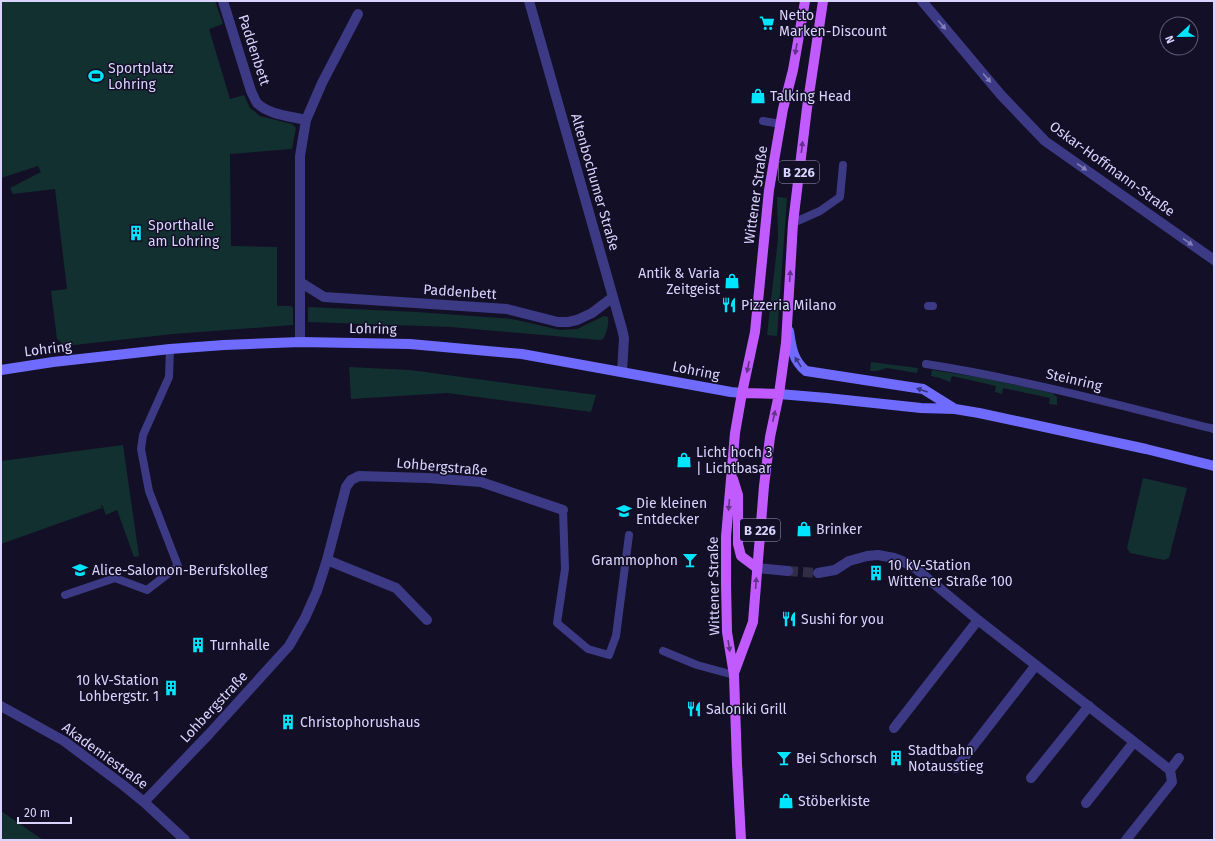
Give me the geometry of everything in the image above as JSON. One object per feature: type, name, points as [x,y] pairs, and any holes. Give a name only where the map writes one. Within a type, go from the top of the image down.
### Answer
[{"type":"main road","name":"Wittener Straße","points":[[741,840],[734,675],[727,632],[726,537],[735,433],[755,332],[766,220],[780,124],[793,70],[804,1]]},
{"type":"main road","name":"Wittener Straße","points":[[734,675],[753,622],[770,437],[779,394],[786,343],[793,223],[822,1]]},
{"type":"main road","points":[[742,393],[779,394]]},
{"type":"main road","name":"Wittener Straße","points":[[732,473],[738,495],[738,544],[741,556],[757,568]]},
{"type":"street","name":"Paddenbett","points":[[223,1],[251,91],[257,102],[266,109],[276,113],[306,120]]},
{"type":"street","name":"Altenbochumer Straße","points":[[529,1],[624,338],[622,372]]},
{"type":"street","name":"Oskar-Hoffmann-Straße","points":[[922,1],[1001,95],[1045,141],[1214,260]]},
{"type":"street","points":[[300,342],[300,156],[306,120],[322,82],[358,14]]},
{"type":"street","name":"Paddenbett","points":[[300,282],[324,297],[507,309],[558,322],[577,320],[592,312],[613,297]]},
{"type":"street","points":[[787,316],[791,344],[795,357],[799,366],[806,371],[923,389],[955,409]]},
{"type":"street","name":"Lohring","points":[[1,370],[53,362],[170,349],[224,345],[300,342],[410,344],[516,354],[742,393]]},
{"type":"street","points":[[779,394],[921,408],[955,409],[994,415],[1146,449],[1214,466]]},
{"type":"street","name":"Lohbergstraße","points":[[144,802],[210,733],[289,646],[305,618],[314,598],[327,560],[346,487],[351,480],[359,476],[428,478],[482,482],[563,510]]},
{"type":"street","points":[[818,573],[835,570],[849,562],[867,556],[878,555],[894,558],[915,568],[978,620],[1170,770],[1172,782],[1126,840]]},
{"type":"street","points":[[327,560],[396,588],[427,620]]},
{"type":"street","points":[[757,568],[788,571]]},
{"type":"street","points":[[894,728],[978,620]]},
{"type":"street","points":[[956,768],[1036,665]]},
{"type":"street","name":"Akademiestraße","points":[[1,706],[64,742],[123,784],[185,840]]},
{"type":"street","points":[[1031,778],[1089,706]]},
{"type":"street","points":[[1086,802],[1134,742]]},
{"type":"street","points":[[1170,770],[1179,758]]},
{"type":"lane","points":[[762,121],[780,124]]},
{"type":"lane","points":[[793,223],[820,211],[840,197],[843,166]]},
{"type":"lane","points":[[65,594],[115,578],[147,590],[178,566],[149,491],[140,449],[143,436],[169,377],[170,349]]},
{"type":"lane","name":"Steinring","points":[[926,364],[971,371],[1066,391],[1214,429]]},
{"type":"lane","points":[[563,510],[565,569],[557,623],[588,649],[609,655],[616,636],[629,535]]},
{"type":"lane","points":[[663,651],[697,665],[734,675]]},
{"type":"green space","points":[[1,1],[215,1],[223,24],[209,29],[230,99],[244,95],[250,108],[260,116],[292,124],[296,128],[292,149],[230,154],[231,246],[277,247],[277,306],[291,306],[293,308],[293,325],[173,334],[65,346],[57,339],[51,291],[67,289],[55,189],[13,194],[10,188],[41,172],[38,166],[1,178]]},
{"type":"green space","points":[[777,197],[787,198],[777,336],[767,335],[778,239]]},
{"type":"green space","points":[[308,307],[417,312],[512,319],[560,330],[577,329],[604,316],[608,317],[608,323],[607,331],[603,339],[600,340],[451,327],[308,322]]},
{"type":"green space","points":[[871,362],[918,368],[917,373],[887,368],[877,371],[870,371]]},
{"type":"green space","points":[[349,367],[410,370],[596,395],[591,412],[447,393],[351,399]]},
{"type":"green space","points":[[932,370],[984,378],[1052,393],[1057,397],[1057,405],[1049,404],[1050,398],[1003,388],[1002,394],[995,392],[996,386],[952,376],[950,382],[931,376]]},
{"type":"green space","points":[[123,445],[139,556],[134,557],[117,510],[106,515],[102,505],[102,508],[1,544],[1,461]]},
{"type":"green space","points":[[1143,478],[1187,488],[1169,558],[1164,560],[1130,553],[1127,548]]},
{"type":"green space","points":[[1,811],[43,840],[1,840]]},
{"type":"tunnel","points":[[788,571],[818,573]]},
{"type":"place","name":"Netto Marken-Discount","points":[[767,23]]},
{"type":"place","name":"Sportplatz Lohring","points":[[96,76]]},
{"type":"place","name":"Talking Head","points":[[758,96]]},
{"type":"place","name":"Sporthalle am Lohring","points":[[136,233]]},
{"type":"place","name":"Antik & Varia Zeitgeist","points":[[732,281]]},
{"type":"place","name":"Pizzeria Milano","points":[[729,305]]},
{"type":"place","name":"Licht hoch 3 | Lichtbasar","points":[[684,460]]},
{"type":"place","name":"Die kleinen Entdecker","points":[[624,511]]},
{"type":"place","name":"Brinker","points":[[804,529]]},
{"type":"place","name":"Grammophon","points":[[690,560]]},
{"type":"place","name":"Alice-Salomon-Berufskolleg","points":[[80,570]]},
{"type":"place","name":"10 kV-Station Wittener Straße 100","points":[[876,573]]},
{"type":"place","name":"Sushi for you","points":[[789,619]]},
{"type":"place","name":"Turnhalle","points":[[198,645]]},
{"type":"place","name":"10 kV-Station Lohbergstr. 1","points":[[171,688]]},
{"type":"place","name":"Saloniki Grill","points":[[694,709]]},
{"type":"place","name":"Christophorushaus","points":[[288,722]]},
{"type":"place","name":"Bei Schorsch","points":[[784,758]]},
{"type":"place","name":"Stadtbahn Notausstieg","points":[[896,758]]},
{"type":"place","name":"Stöberkiste","points":[[786,801]]}]
